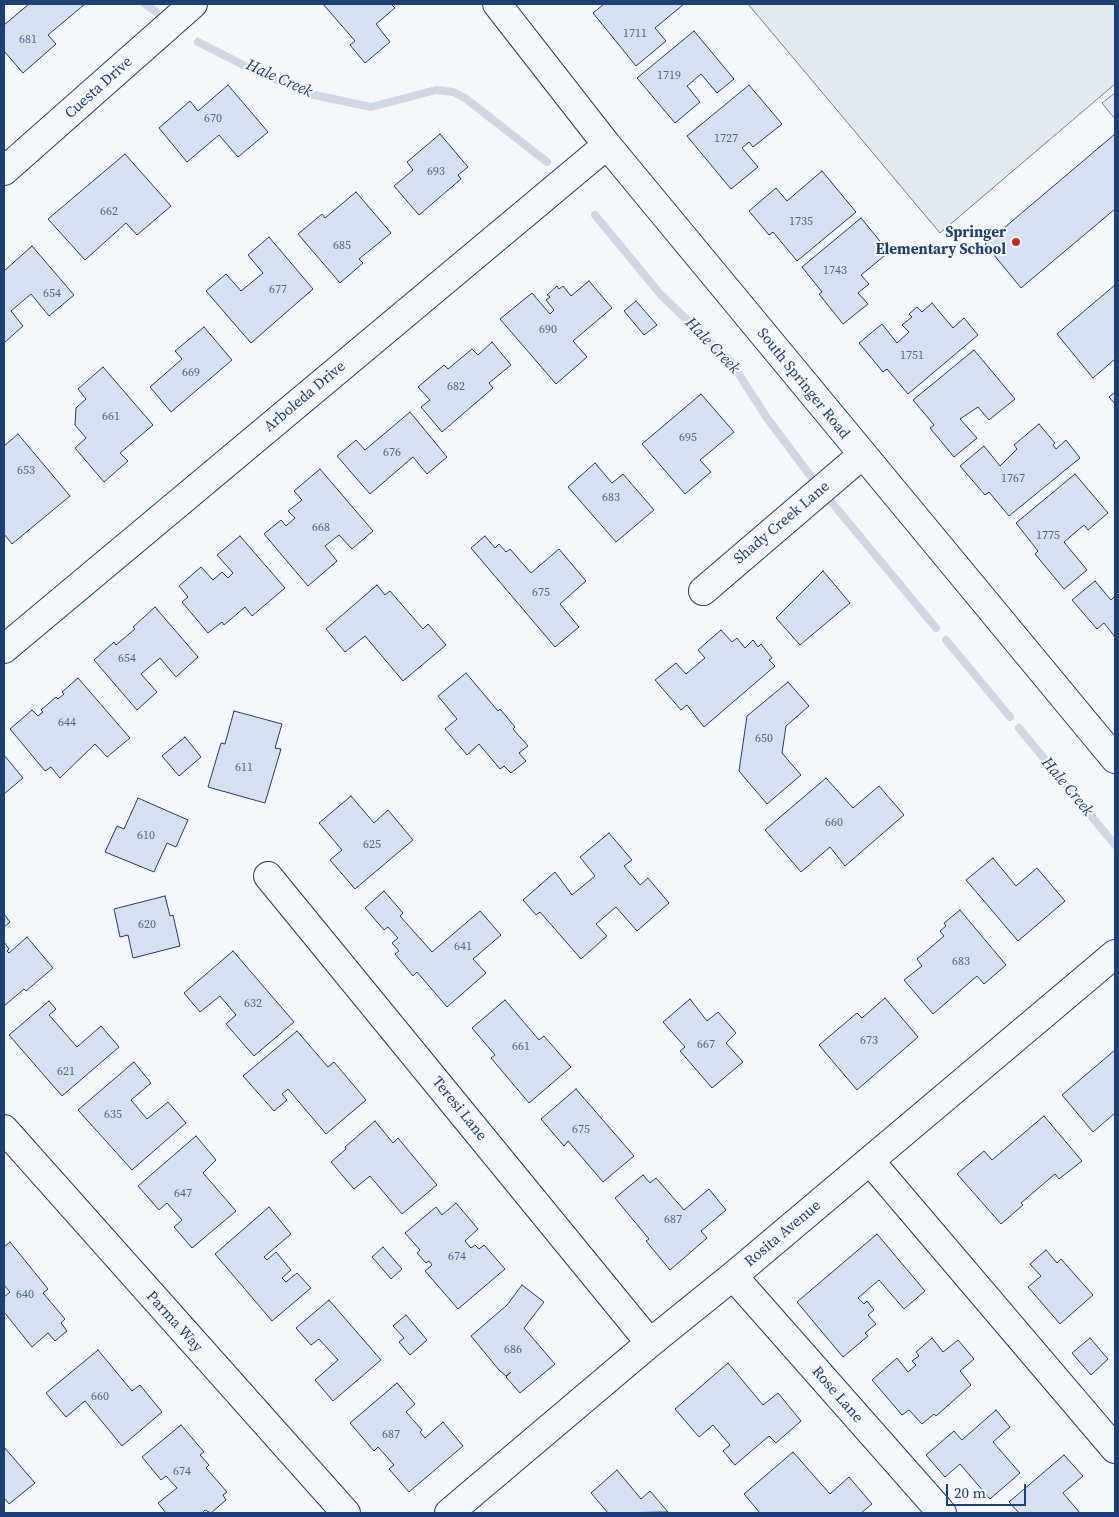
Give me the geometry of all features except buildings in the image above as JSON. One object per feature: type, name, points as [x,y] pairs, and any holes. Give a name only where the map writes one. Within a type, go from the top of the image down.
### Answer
[{"type":"street","name":"Cuesta Drive","points":[[4,170],[193,4]]},
{"type":"street","name":"South Springer Road","points":[[497,4],[607,145],[1115,758]]},
{"type":"street","name":"Arboleda Drive","points":[[4,649],[607,145]]},
{"type":"street","name":"Shady Creek Lane","points":[[703,591],[862,455]]},
{"type":"street","name":"Teresi Lane","points":[[268,876],[650,1343]]},
{"type":"street","name":"Rosita Avenue","points":[[449,1513],[1115,954]]},
{"type":"street","name":"Parma Way","points":[[9,1147],[346,1513]]},
{"type":"street","points":[[870,1161],[1115,1449]]},
{"type":"street","name":"Rose Lane","points":[[733,1276],[942,1513]]},
{"type":"shaded area","points":[[748,4],[1115,4],[1115,84],[940,233]]},
{"type":"shaded area","points":[[1115,93],[1115,119],[1102,103]]},
{"type":"waterway","name":"Hale Creek","points":[[145,4],[156,12]]},
{"type":"waterway","name":"Hale Creek","points":[[198,42],[253,70],[310,94],[371,107],[436,90],[453,92],[465,98],[547,162]]},
{"type":"waterway","name":"Hale Creek","points":[[595,215],[661,295],[731,362],[767,418],[818,486]]},
{"type":"waterway","name":"Hale Creek","points":[[828,498],[936,628]]},
{"type":"waterway","name":"Hale Creek","points":[[946,640],[1010,717]]},
{"type":"waterway","name":"Hale Creek","points":[[1019,728],[1115,845]]},
{"type":"place","name":"Springer Elementary School","points":[[1016,242]]}]
